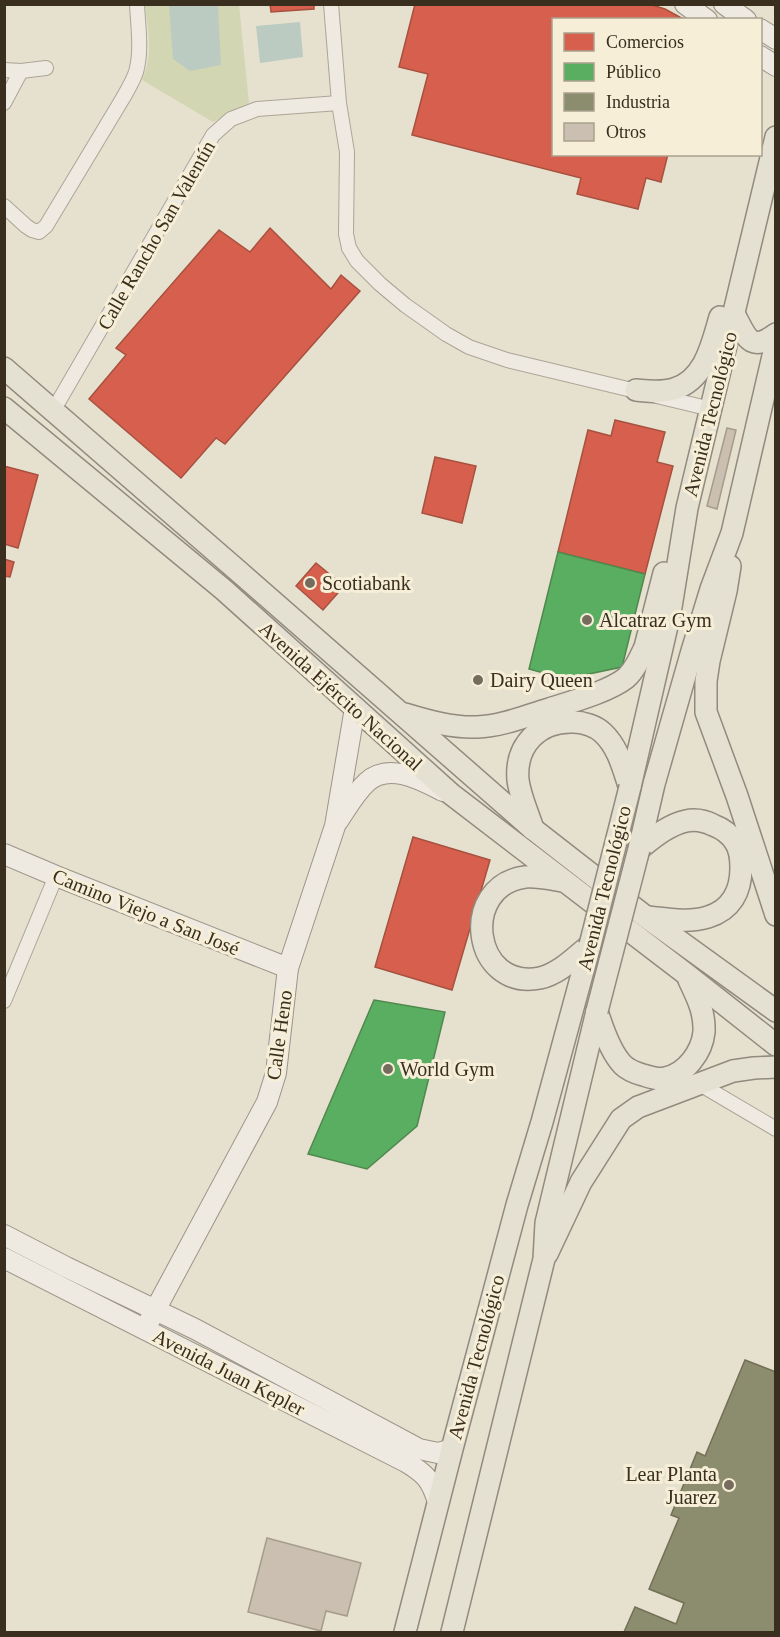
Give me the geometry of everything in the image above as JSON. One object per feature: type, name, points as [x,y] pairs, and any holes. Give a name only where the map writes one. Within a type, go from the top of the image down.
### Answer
[{"type":"main road","name":"Avenida Tecnológico","points":[[405,1632],[517,1205],[590,945],[630,787],[670,613],[687,508],[776,137]]},
{"type":"main road","points":[[636,390],[656,392],[673,390],[685,385],[698,373],[713,341],[730,282],[756,218]]},
{"type":"main road","points":[[734,314],[749,340],[762,343],[776,334]]},
{"type":"main road","name":"Avenida Tecnológico","points":[[452,1632],[544,1259],[546,1222],[654,784],[711,589],[732,533],[776,343]]},
{"type":"main road","name":"Avenida Ejército Nacional","points":[[4,368],[533,829],[646,917],[776,1011]]},
{"type":"main road","name":"Avenida Ejército Nacional","points":[[4,408],[224,590],[450,794],[686,974],[776,1046]]},
{"type":"main road","points":[[399,713],[458,726],[477,727],[504,723],[594,693],[626,677],[645,647],[667,561],[687,508]]},
{"type":"main road","points":[[732,533],[730,570],[706,681],[706,712],[737,795],[776,915]]},
{"type":"main road","points":[[533,829],[518,781],[518,768],[528,740],[541,728],[560,722],[577,722],[601,731],[611,742],[618,755],[630,787]]},
{"type":"main road","points":[[639,849],[673,826],[687,820],[696,820],[708,822],[725,832],[736,844],[741,860],[738,893],[722,911],[696,920],[646,917]]},
{"type":"main road","points":[[563,881],[526,877],[512,880],[498,889],[487,903],[482,919],[481,931],[484,945],[490,959],[510,975],[540,978],[564,966],[590,945]]},
{"type":"main road","points":[[597,1011],[604,1035],[622,1064],[635,1073],[651,1078],[663,1079],[676,1075],[694,1057],[702,1044],[704,1031],[701,1005],[686,974]]},
{"type":"main road","points":[[544,1259],[581,1182],[621,1119],[638,1107],[733,1071],[776,1067]]},
{"type":"street","points":[[4,206],[32,230],[42,231],[46,226],[133,79],[137,69],[139,41],[137,4]]},
{"type":"street","points":[[331,4],[339,103],[347,152],[346,234],[349,248],[357,261],[405,305],[469,347],[507,360],[711,409]]},
{"type":"street","points":[[685,4],[704,18]]},
{"type":"street","points":[[724,4],[743,18]]},
{"type":"street","points":[[762,30],[776,39]]},
{"type":"street","points":[[762,57],[776,66]]},
{"type":"street","points":[[4,70],[21,71],[46,68]]},
{"type":"street","points":[[4,103],[21,71]]},
{"type":"street","name":"Calle Rancho San Valentín","points":[[53,411],[213,135],[231,119],[257,109],[339,103]]},
{"type":"street","name":"Calle Heno","points":[[145,1329],[270,1095],[278,1064],[288,968],[335,826],[356,708]]},
{"type":"street","name":"Calle Heno","points":[[335,826],[368,781],[381,775],[395,772],[414,777],[450,794]]},
{"type":"street","name":"Camino Viejo a San José","points":[[4,854],[288,968]]},
{"type":"street","points":[[4,1001],[56,876]]},
{"type":"street","points":[[698,1083],[776,1129]]},
{"type":"street","name":"Avenida Juan Kepler","points":[[4,1235],[195,1329],[419,1449],[438,1453],[452,1449]]},
{"type":"street","name":"Avenida Juan Kepler","points":[[4,1258],[412,1466],[433,1484],[438,1502]]},
{"type":"green space","points":[[145,5],[239,5],[249,103],[213,122],[142,80],[149,52]]},
{"type":"shaded area","points":[[169,5],[218,5],[221,65],[190,71],[173,59]]},
{"type":"shaded area","points":[[300,22],[303,57],[260,63],[256,26]]},
{"type":"building: Comercios","points":[[270,4],[314,4],[314,9],[271,12]]},
{"type":"building: Comercios","points":[[415,4],[649,4],[681,18],[552,18],[552,156],[668,156],[661,182],[646,178],[638,209],[577,194],[581,178],[412,135],[428,74],[399,67]]},
{"type":"building: Comercios","points":[[270,228],[331,289],[341,275],[360,291],[225,444],[216,438],[181,478],[89,399],[126,355],[116,348],[219,230],[250,252]]},
{"type":"building: Comercios","points":[[615,420],[665,432],[657,462],[673,466],[645,574],[558,552],[588,430],[611,436]]},
{"type":"building: Comercios","points":[[435,457],[476,466],[462,523],[422,513]]},
{"type":"building: Comercios","points":[[4,466],[38,475],[18,548],[4,544]]},
{"type":"building: Comercios","points":[[4,559],[14,562],[10,577],[4,576]]},
{"type":"building: Comercios","points":[[316,563],[344,586],[323,610],[296,586]]},
{"type":"building: Comercios","points":[[413,837],[490,860],[452,990],[375,967]]},
{"type":"building: Público","name":"Alcatraz Gym","points":[[558,552],[645,574],[622,667],[565,679],[529,669]]},
{"type":"building: Público","name":"World Gym","points":[[374,1000],[445,1012],[417,1126],[367,1169],[308,1154]]},
{"type":"building: Industria","name":"Lear Planta Juarez","points":[[745,1360],[776,1372],[776,1632],[624,1632],[635,1607],[676,1624],[684,1603],[649,1589],[679,1518],[671,1515],[697,1452],[705,1456]]},
{"type":"building: Otros","points":[[727,428],[736,430],[717,509],[707,506]]},
{"type":"building: Otros","points":[[267,1538],[361,1563],[347,1616],[326,1611],[321,1631],[248,1612]]},
{"type":"place","name":"Scotiabank","points":[[310,583]]},
{"type":"place","name":"Alcatraz Gym","points":[[587,620]]},
{"type":"place","name":"Dairy Queen","points":[[478,680]]},
{"type":"place","name":"World Gym","points":[[388,1069]]},
{"type":"place","name":"Lear Planta Juarez","points":[[729,1485]]}]
